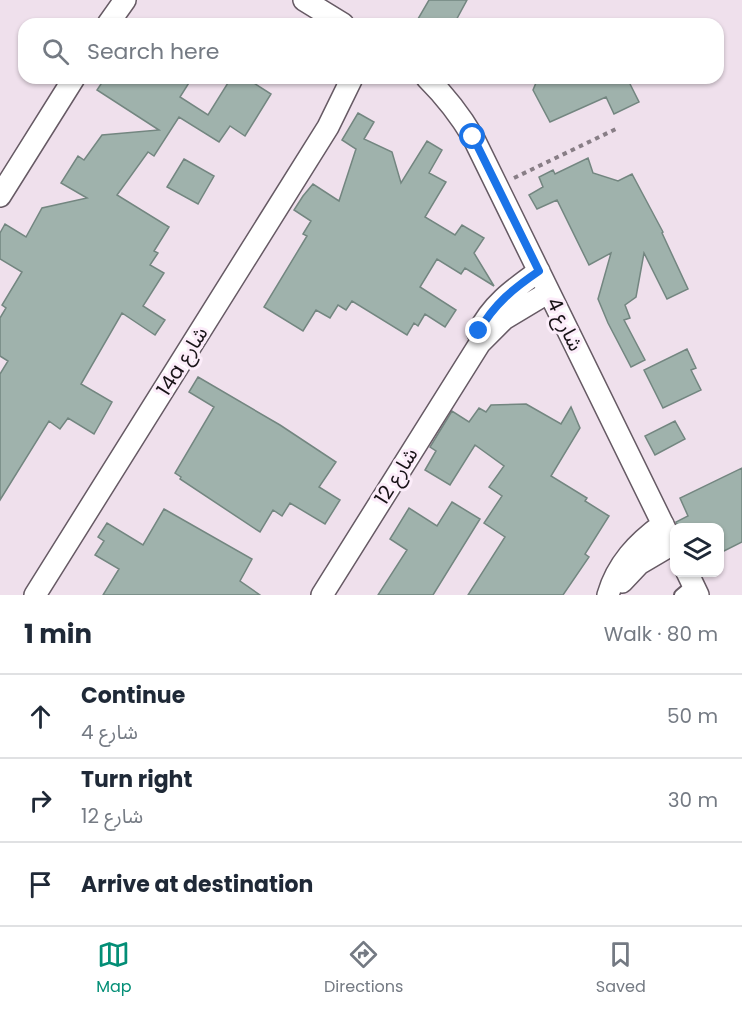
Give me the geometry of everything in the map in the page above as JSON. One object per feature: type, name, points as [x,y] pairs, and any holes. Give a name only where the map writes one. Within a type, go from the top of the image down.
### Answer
[{"type":"street","points":[[304,0],[333,18]]},
{"type":"street","points":[[112,18],[122,2]]},
{"type":"street","points":[[0,196],[70,84]]},
{"type":"street","name":"14a شارع","points":[[35,595],[328,127],[349,84]]},
{"type":"street","name":"14a شارع","points":[[328,127],[363,84]]},
{"type":"street","name":"شارع 4","points":[[433,84],[460,115],[670,537]]},
{"type":"street","name":"شارع 12","points":[[471,357],[479,331],[494,308],[514,289],[539,271]]},
{"type":"street","name":"شارع 12","points":[[322,595],[471,357],[491,330],[504,319],[549,292]]},
{"type":"street","points":[[611,595],[614,579],[628,555],[647,535],[663,524]]},
{"type":"street","points":[[611,595],[639,564],[670,547]]},
{"type":"path","points":[[497,187],[618,128]]},
{"type":"building","points":[[429,0],[467,0],[457,18],[418,18]]},
{"type":"building","points":[[101,84],[188,84],[180,97],[208,115],[227,84],[255,84],[271,94],[245,136],[230,126],[219,142],[179,117],[154,156],[148,152],[117,195],[169,227],[154,251],[158,253],[150,265],[164,273],[143,306],[165,320],[155,335],[122,313],[81,384],[112,402],[94,434],[68,418],[60,429],[49,421],[0,500],[0,374],[8,361],[0,356],[0,318],[6,308],[2,305],[22,272],[0,259],[0,233],[5,224],[26,237],[42,208],[87,198],[61,183],[78,156],[84,160],[102,135],[159,130],[97,90]]},
{"type":"building","points":[[536,84],[630,84],[639,102],[614,114],[606,97],[550,122],[533,90]]},
{"type":"building","points":[[358,113],[374,122],[364,139],[392,152],[401,183],[427,141],[442,150],[429,173],[446,182],[425,217],[455,235],[462,225],[484,238],[474,253],[494,286],[465,268],[461,274],[437,259],[420,287],[456,310],[445,327],[425,314],[418,326],[414,323],[407,335],[352,301],[346,310],[338,305],[330,318],[316,310],[303,331],[264,307],[307,236],[303,234],[311,221],[294,210],[303,196],[313,184],[339,201],[356,149],[342,140]]},
{"type":"building","points":[[588,158],[593,173],[618,181],[632,174],[663,232],[688,289],[667,299],[644,253],[636,297],[625,305],[630,318],[624,320],[645,360],[631,367],[598,299],[611,253],[589,265],[557,200],[537,209],[529,195],[543,187],[539,177],[553,170],[555,174]]},
{"type":"building","points":[[184,159],[214,176],[198,204],[167,187]]},
{"type":"building","points":[[687,349],[696,368],[691,370],[701,390],[663,408],[644,370]]},
{"type":"building","points":[[198,377],[280,425],[336,462],[319,487],[340,500],[325,524],[290,503],[282,516],[273,510],[260,532],[180,479],[181,477],[175,473],[214,407],[189,392]]},
{"type":"building","points":[[526,404],[561,424],[571,407],[580,428],[551,476],[587,498],[585,501],[609,516],[585,554],[589,557],[563,595],[468,595],[505,537],[484,523],[502,496],[489,487],[504,466],[475,445],[450,485],[425,470],[436,451],[430,447],[452,411],[469,422],[479,408],[486,412],[491,405]]},
{"type":"building","points":[[675,421],[685,439],[655,455],[645,436]]},
{"type":"building","points":[[742,468],[742,542],[724,551],[724,523],[676,523],[688,516],[680,498]]},
{"type":"building","points":[[452,502],[480,519],[433,595],[378,595],[407,550],[390,539],[409,508],[437,526]]},
{"type":"building","points":[[164,509],[252,559],[240,581],[260,595],[103,595],[119,569],[95,555],[104,541],[98,537],[107,523],[143,545]]},
{"type":"route","points":[[473,137],[539,271],[504,297],[479,331]]}]
